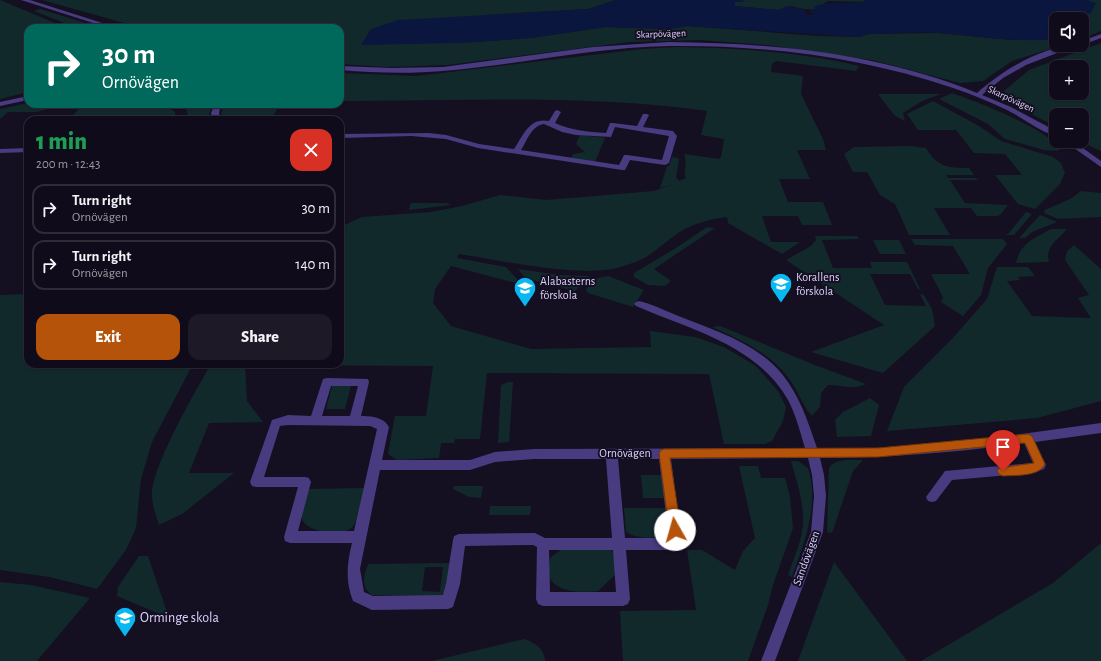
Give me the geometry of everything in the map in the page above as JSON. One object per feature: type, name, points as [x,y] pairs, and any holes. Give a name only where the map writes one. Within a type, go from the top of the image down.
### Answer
[{"type":"street","points":[[24,0],[102,24]]},
{"type":"street","points":[[1089,40],[1101,36]]},
{"type":"street","name":"Skarpövägen","points":[[344,68],[382,71],[443,69],[612,47],[663,43],[703,43],[795,51],[863,62],[922,76],[978,95],[1012,110],[1049,130]]},
{"type":"street","name":"Skarpövägen","points":[[978,95],[994,80],[1021,63],[1054,52]]},
{"type":"street","points":[[0,104],[24,99]]},
{"type":"street","points":[[551,123],[557,112]]},
{"type":"street","points":[[639,129],[645,115]]},
{"type":"street","points":[[344,136],[442,135],[463,140],[478,146],[516,152],[622,168],[627,157],[665,163],[672,134],[613,125],[608,135],[564,130],[551,123],[541,122],[534,125],[516,152]]},
{"type":"street","points":[[1078,148],[1101,165]]},
{"type":"street","points":[[0,151],[24,150]]},
{"type":"street","name":"Sandövägen","points":[[639,304],[716,336],[743,350],[769,367],[791,396],[813,453],[820,488],[820,515],[817,532],[768,661]]},
{"type":"street","points":[[316,420],[327,382],[364,382],[354,421]]},
{"type":"street","points":[[358,537],[290,537],[304,482],[256,482],[276,423],[288,420],[372,421],[383,427],[358,537],[353,569],[358,596],[372,603],[448,602],[453,584],[458,540],[535,539],[543,544],[676,544],[664,453]]},
{"type":"street","name":"Ornövägen","points":[[375,464],[470,465],[511,455],[878,453],[1028,439],[1101,428]]},
{"type":"street","points":[[932,497],[949,475],[1034,468],[1040,464],[1028,439]]},
{"type":"street","points":[[543,544],[543,599],[623,599],[612,454]]},
{"type":"green space","points":[[0,0],[57,24],[24,24],[24,93],[0,99]]},
{"type":"green space","points":[[42,0],[616,0],[588,9],[484,15],[460,43],[530,38],[606,27],[669,29],[688,26],[818,36],[859,37],[869,34],[938,33],[1011,40],[1049,39],[1049,49],[1012,61],[983,81],[960,83],[872,60],[767,45],[700,40],[630,42],[447,65],[386,67],[344,64],[344,24],[128,24]]},
{"type":"green space","points":[[741,0],[864,0],[864,2],[828,1],[815,9],[803,9],[791,6],[778,10],[735,6],[735,2],[743,1]]},
{"type":"green space","points":[[1085,0],[1101,0],[1101,31],[1089,36],[1089,12],[1078,12],[1091,1]]},
{"type":"green space","points":[[40,9],[89,24],[67,24],[34,11]]},
{"type":"green space","points":[[1101,43],[1101,151],[1089,146],[1089,108],[1049,108],[1049,123],[998,96],[1029,70],[1049,62],[1049,100],[1089,100],[1089,60],[1056,60],[1077,52],[1089,52],[1089,48]]},
{"type":"green space","points":[[677,47],[723,48],[792,54],[859,66],[856,71],[776,61],[772,64],[771,72],[803,76],[801,94],[823,139],[826,150],[797,150],[810,179],[779,179],[788,202],[823,202],[832,225],[802,225],[798,216],[762,216],[771,242],[800,242],[782,254],[728,223],[727,217],[714,219],[701,222],[683,230],[641,260],[607,270],[588,271],[542,268],[459,254],[457,258],[506,267],[518,280],[516,283],[451,266],[435,289],[433,303],[451,326],[531,349],[651,347],[650,331],[695,337],[724,347],[756,366],[778,391],[786,407],[783,421],[772,441],[765,444],[724,444],[709,374],[487,373],[480,439],[455,439],[454,443],[441,443],[439,458],[397,460],[388,454],[395,416],[426,416],[433,366],[344,365],[344,225],[362,217],[431,212],[462,206],[500,195],[546,200],[654,191],[673,184],[660,188],[667,166],[669,166],[672,157],[678,158],[679,160],[676,177],[679,181],[686,178],[686,161],[684,154],[719,159],[721,157],[724,139],[701,135],[707,111],[661,106],[570,100],[344,101],[344,73],[417,76],[642,49]]},
{"type":"green space","points":[[952,93],[994,109],[1026,124],[1049,138],[1049,148],[1061,149],[1057,151],[1044,150],[1005,139],[988,124],[939,99]]},
{"type":"green space","points":[[878,94],[941,94],[922,101],[903,113],[905,121],[894,115]]},
{"type":"green space","points":[[933,101],[979,126],[1001,141],[1053,157],[1061,163],[1065,173],[1060,184],[1035,209],[1018,204],[995,175],[1022,175],[1005,154],[974,153],[956,130],[918,130],[907,114]]},
{"type":"green space","points":[[24,104],[24,108],[53,108],[36,112],[8,112],[0,119],[0,109]]},
{"type":"green space","points":[[79,108],[169,108],[175,112],[176,116],[72,116]]},
{"type":"green space","points":[[186,108],[211,108],[210,116],[188,116]]},
{"type":"green space","points":[[223,108],[278,108],[273,116],[222,116],[221,113]]},
{"type":"green space","points":[[580,135],[605,138],[595,162],[571,158],[573,154],[585,152],[576,144]]},
{"type":"green space","points":[[910,146],[926,148],[934,159],[949,167],[969,168],[974,175],[946,175],[948,178],[976,178],[978,180],[950,180],[965,203],[1008,205],[1000,215],[997,216],[977,216],[971,208],[934,208],[950,235],[909,235],[895,204],[880,195],[867,172],[853,172],[844,154],[854,147]]},
{"type":"green space","points":[[1081,191],[1101,193],[1101,217],[1058,219],[1044,213],[1045,210],[1072,198]]},
{"type":"green space","points":[[411,203],[447,203],[451,205],[409,210]]},
{"type":"green space","points":[[1026,212],[1032,214],[1014,235],[1005,235],[1008,234]]},
{"type":"green space","points":[[1040,215],[1057,222],[1032,232],[1025,238],[1019,238]]},
{"type":"green space","points":[[707,227],[715,228],[654,269],[671,281],[665,286],[648,285],[634,277],[634,273],[676,248]]},
{"type":"green space","points":[[1051,229],[1067,229],[1050,248],[1048,252],[1049,262],[1016,263],[1021,250],[1029,242]]},
{"type":"green space","points":[[815,236],[857,236],[859,239],[822,240],[833,268],[872,268],[870,262],[907,262],[920,289],[918,289],[910,274],[870,274],[885,305],[926,306],[920,294],[924,295],[932,309],[935,326],[883,373],[811,352],[884,325],[786,260],[811,246],[816,240]]},
{"type":"green space","points":[[911,239],[1003,239],[1007,244],[988,268],[981,295],[963,316],[941,302],[943,297],[931,274],[970,274],[953,246],[915,245]]},
{"type":"green space","points":[[873,240],[899,240],[906,254],[880,254]]},
{"type":"green space","points":[[1074,245],[1101,269],[1101,401],[1037,418],[887,431],[904,387],[952,339],[987,299],[997,267],[1028,267],[1035,276],[1018,277],[1020,280],[1007,281],[1032,316],[1091,318],[1078,298],[1089,295],[1065,260],[1067,251]]},
{"type":"green space","points":[[518,269],[560,275],[590,276],[575,291],[525,278]]},
{"type":"green space","points":[[608,276],[644,290],[633,307],[588,293],[586,289],[598,278]]},
{"type":"green space","points":[[24,294],[24,368],[191,368],[152,442],[141,479],[136,528],[126,550],[97,589],[50,577],[0,570],[0,295]]},
{"type":"green space","points":[[720,326],[866,384],[857,387],[828,385],[821,393],[820,407],[812,416],[805,407],[790,380],[774,362],[755,348],[712,327]]},
{"type":"green space","points":[[209,368],[245,368],[247,401],[263,422],[209,423],[189,473],[234,473],[182,514],[159,525],[152,499],[154,482],[166,448]]},
{"type":"green space","points":[[508,382],[513,382],[509,442],[498,443],[501,385]]},
{"type":"green space","points":[[332,386],[351,386],[345,409],[326,409]]},
{"type":"green space","points":[[870,398],[879,405],[871,436],[837,437],[835,420],[843,412]]},
{"type":"green space","points":[[863,460],[853,471],[832,533],[827,532],[829,468],[839,461]]},
{"type":"green space","points":[[791,461],[798,461],[808,468],[812,496],[806,537],[792,577],[788,575],[802,532],[803,511],[801,496]]},
{"type":"green space","points":[[739,466],[758,466],[761,478],[785,478],[790,497],[793,528],[748,661],[623,661],[620,611],[696,610],[687,550],[702,550],[735,570],[743,551],[755,538]]},
{"type":"green space","points":[[641,475],[662,475],[665,498],[643,498]]},
{"type":"green space","points":[[454,486],[483,486],[481,498],[469,497],[453,489]]},
{"type":"green space","points":[[364,488],[358,517],[350,529],[336,532],[319,531],[305,524],[302,519],[302,509],[307,489]]},
{"type":"green space","points":[[490,506],[531,506],[530,515],[489,515]]},
{"type":"green space","points":[[624,508],[668,508],[671,533],[661,537],[648,538],[636,536],[626,532]]},
{"type":"green space","points":[[1101,543],[1101,661],[921,661],[1053,583]]},
{"type":"green space","points":[[561,550],[611,550],[613,552],[616,574],[598,591],[579,592],[561,588],[549,577],[548,568],[551,557]]},
{"type":"green space","points":[[139,556],[148,556],[169,618],[117,596],[118,587]]},
{"type":"green space","points":[[834,562],[907,661],[798,661]]},
{"type":"green space","points":[[450,563],[445,593],[440,596],[372,595],[368,592],[364,584],[364,577],[368,564]],"holes":[[[425,567],[443,567],[440,592],[422,591]]]},
{"type":"green space","points":[[0,582],[31,585],[90,598],[37,661],[0,661]]},
{"type":"green space","points":[[524,639],[532,642],[541,650],[545,657],[545,661],[432,661]]},
{"type":"water","points":[[616,0],[741,0],[745,2],[735,2],[735,6],[778,10],[784,8],[785,6],[803,9],[807,15],[815,15],[809,9],[815,9],[814,7],[819,5],[831,3],[858,3],[864,2],[864,0],[1085,0],[1096,3],[1091,13],[1089,14],[1089,12],[1049,12],[1049,39],[1041,40],[1012,40],[922,32],[869,34],[859,37],[688,26],[669,29],[606,27],[530,38],[460,43],[361,45],[371,29],[398,20],[588,9]]},
{"type":"place","name":"Korallens förskola","points":[[781,304]]},
{"type":"place","name":"Alabasterns förskola","points":[[525,308]]},
{"type":"place","name":"Orminge skola","points":[[125,638]]},
{"type":"route","points":[[675,530],[664,453],[878,453],[1028,439],[1038,457],[1040,464],[1034,468],[1003,471]]}]
